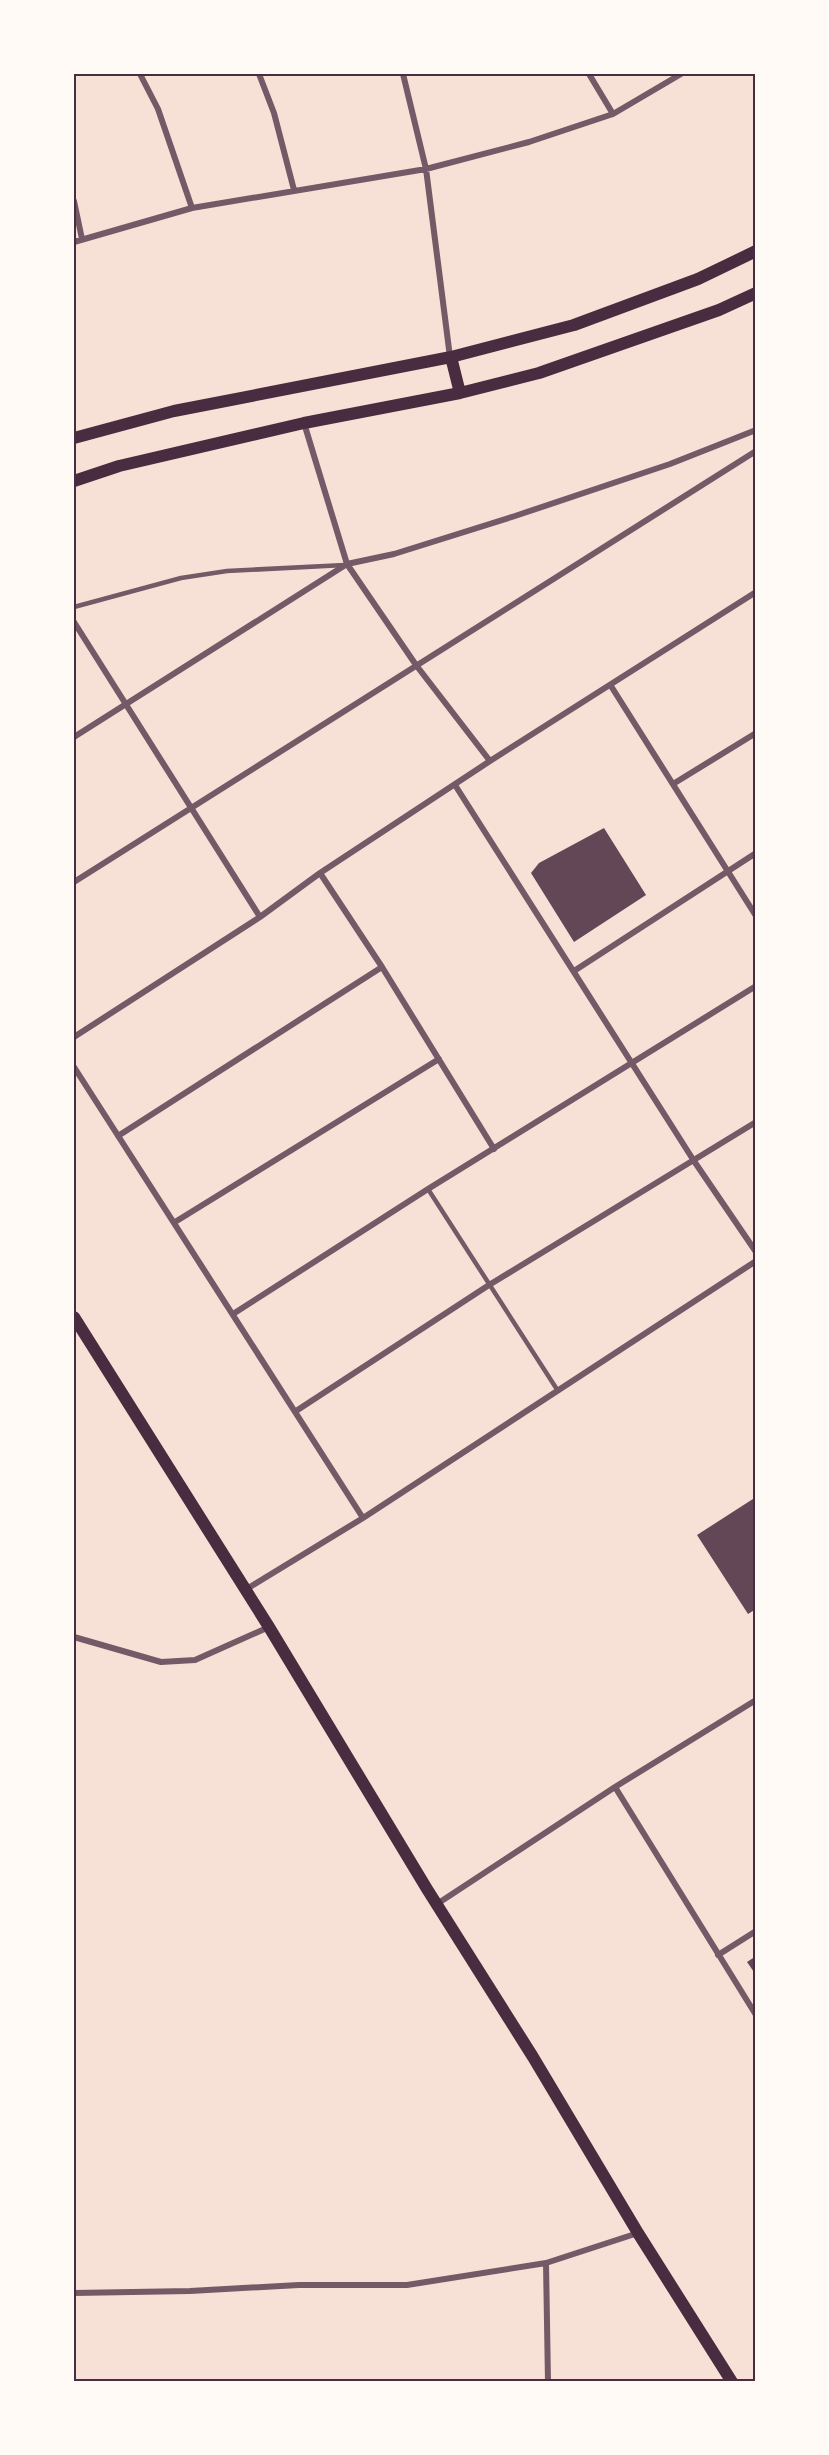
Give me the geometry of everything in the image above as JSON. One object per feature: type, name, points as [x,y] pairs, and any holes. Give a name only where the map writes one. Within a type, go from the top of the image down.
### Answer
[{"type":"main road","points":[[74,438],[174,411],[451,357],[574,325],[698,279],[756,251]]},
{"type":"main road","points":[[74,481],[119,466],[304,423],[460,393],[539,373],[719,310],[756,293]]},
{"type":"main road","points":[[451,357],[460,393]]},
{"type":"main road","points":[[74,1317],[269,1627],[436,1904],[533,2057],[638,2233],[732,2382]]},
{"type":"street","points":[[140,74],[159,109],[192,208]]},
{"type":"street","points":[[259,74],[274,113],[294,190]]},
{"type":"street","points":[[403,74],[426,169],[451,357]]},
{"type":"street","points":[[589,74],[613,114]]},
{"type":"street","points":[[74,242],[192,208],[426,169],[529,142],[613,114],[681,74]]},
{"type":"street","points":[[74,201],[82,239]]},
{"type":"street","points":[[304,423],[347,564],[416,665],[490,761]]},
{"type":"street","points":[[74,737],[347,564],[394,554],[514,516],[670,464],[756,430]]},
{"type":"street","points":[[74,882],[756,451]]},
{"type":"street","points":[[74,1037],[260,917],[320,873],[490,761],[756,592]]},
{"type":"street","points":[[74,622],[260,917]]},
{"type":"street","points":[[611,686],[756,916]]},
{"type":"street","points":[[673,784],[756,733]]},
{"type":"street","points":[[455,785],[694,1161],[756,1252]]},
{"type":"street","points":[[574,971],[756,853]]},
{"type":"street","points":[[320,873],[382,967],[494,1149]]},
{"type":"street","points":[[118,1136],[382,967]]},
{"type":"street","points":[[233,1314],[428,1189],[756,986]]},
{"type":"street","points":[[175,1222],[439,1059]]},
{"type":"street","points":[[74,1067],[363,1518]]},
{"type":"street","points":[[296,1411],[489,1285],[756,1122]]},
{"type":"street","points":[[244,1590],[363,1518],[756,1261]]},
{"type":"street","points":[[74,1637],[161,1662],[195,1660],[269,1627]]},
{"type":"street","points":[[436,1904],[615,1786],[756,1700]]},
{"type":"street","points":[[615,1786],[756,2015]]},
{"type":"street","points":[[718,1956],[756,1931]]},
{"type":"street","points":[[74,2293],[190,2291],[300,2284],[407,2284],[546,2263],[638,2233]]},
{"type":"street","points":[[546,2263],[548,2382]]},
{"type":"lane","points":[[74,607],[181,578],[227,571],[347,564]]},
{"type":"lane","points":[[428,1189],[558,1391]]},
{"type":"building","points":[[604,828],[646,895],[574,942],[531,873],[539,863]]},
{"type":"building","points":[[756,1497],[756,1609],[748,1614],[697,1535]]},
{"type":"building","points":[[756,1956],[756,1975],[747,1962]]}]
